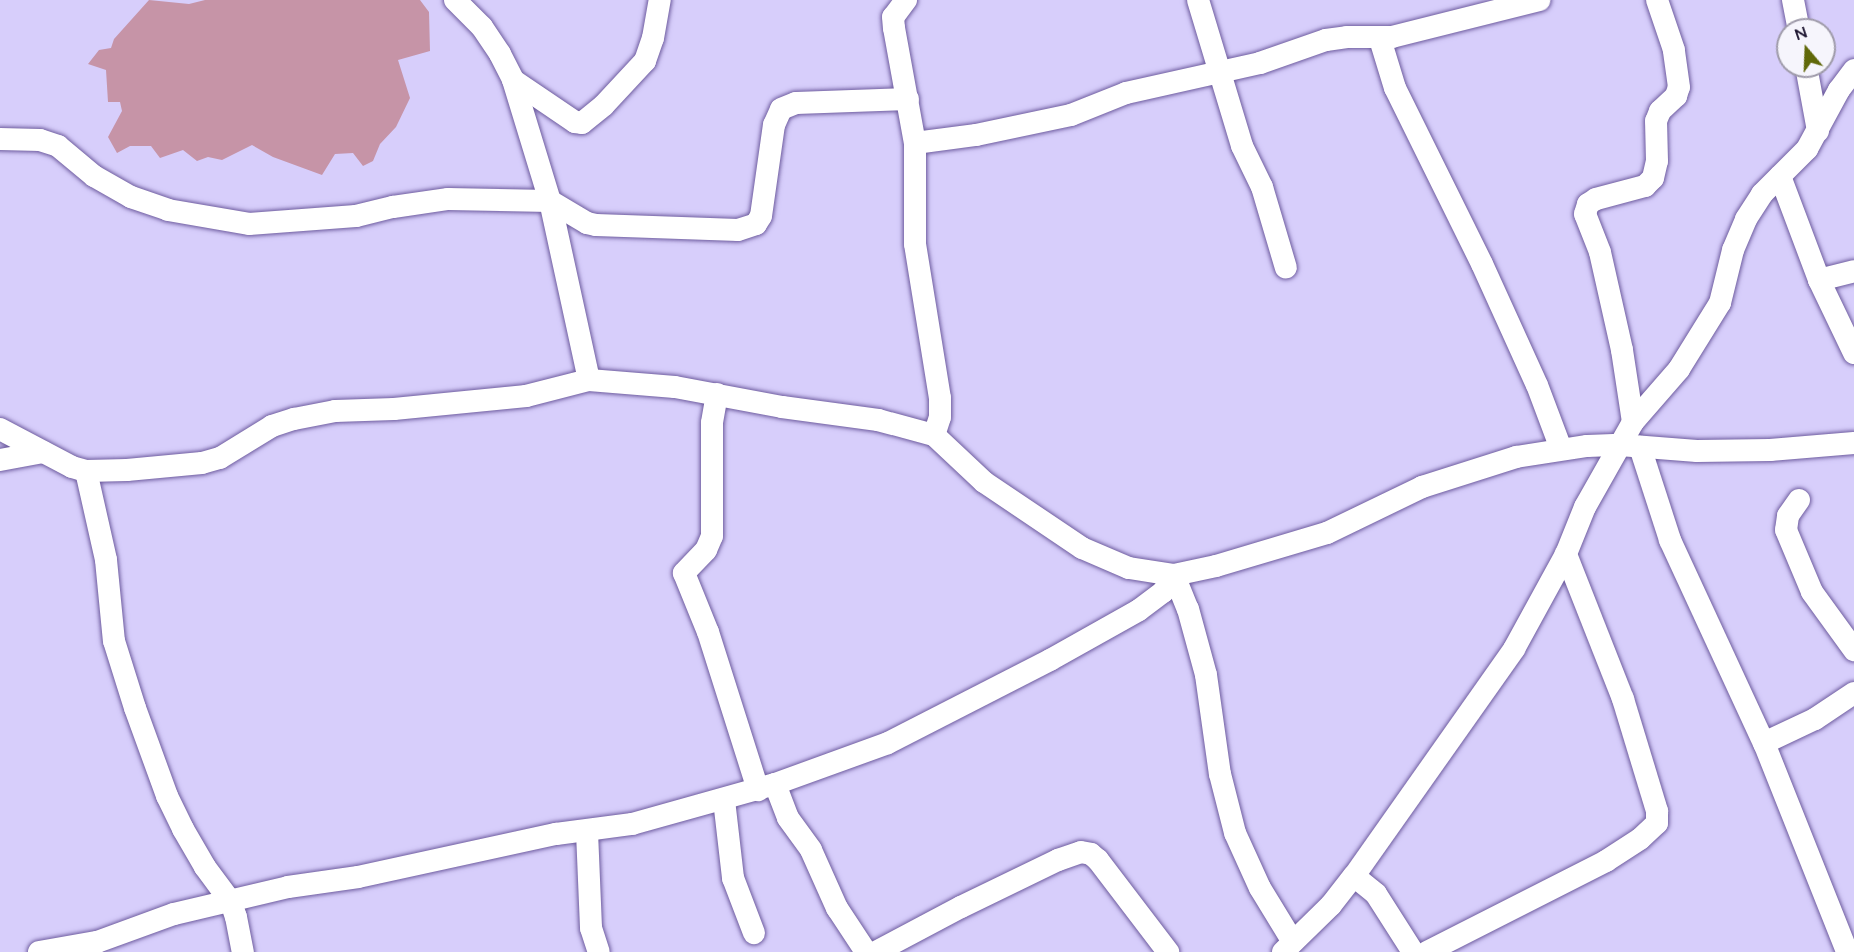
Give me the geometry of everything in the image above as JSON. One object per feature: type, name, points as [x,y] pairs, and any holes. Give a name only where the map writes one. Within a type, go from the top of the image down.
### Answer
[{"type":"street","points":[[455,0],[482,27],[501,54],[513,80],[550,201],[588,380]]},
{"type":"street","points":[[513,80],[575,122],[582,123],[604,105],[645,61],[653,38],[660,0]]},
{"type":"street","points":[[1198,0],[1242,146],[1262,188],[1286,268]]},
{"type":"street","points":[[915,143],[976,135],[1071,115],[1126,93],[1221,72],[1326,40],[1347,37],[1380,39],[1539,0]]},
{"type":"street","points":[[1174,575],[1188,609],[1206,675],[1221,774],[1235,833],[1288,947],[1331,905],[1354,876],[1514,649],[1566,554],[1585,507],[1630,446],[1633,422],[1622,350],[1600,252],[1585,214],[1588,204],[1596,199],[1645,186],[1653,178],[1657,161],[1656,121],[1660,111],[1676,96],[1679,87],[1674,50],[1658,0]]},
{"type":"street","points":[[1793,0],[1797,18]]},
{"type":"street","points":[[895,6],[915,143],[915,244],[940,398],[940,417],[934,435]]},
{"type":"street","points":[[1380,39],[1395,88],[1482,264],[1537,385],[1561,449]]},
{"type":"street","points":[[1633,422],[1679,369],[1705,330],[1720,303],[1733,250],[1746,219],[1762,194],[1807,148],[1839,90],[1854,70]]},
{"type":"street","points":[[1808,78],[1818,131]]},
{"type":"street","points":[[0,139],[40,140],[58,146],[94,176],[131,197],[168,210],[249,224],[356,216],[393,207],[448,199],[550,201],[587,223],[597,225],[748,228],[756,224],[761,216],[774,125],[781,109],[796,103],[908,99]]},
{"type":"street","points":[[1780,176],[1819,280],[1854,353]]},
{"type":"street","points":[[1819,280],[1854,272]]},
{"type":"street","points":[[0,429],[86,471],[127,470],[202,463],[220,458],[272,426],[335,411],[394,410],[526,396],[588,380],[675,387],[878,420],[934,435],[984,482],[1082,548],[1129,568],[1174,575],[1216,566],[1327,533],[1422,487],[1516,457],[1561,449],[1630,446],[1696,451],[1770,450],[1854,443]]},
{"type":"street","points":[[717,394],[712,423],[712,536],[706,550],[686,568],[684,573],[767,787],[811,850],[837,908],[866,952]]},
{"type":"street","points":[[1630,446],[1670,540],[1764,743],[1846,952]]},
{"type":"street","points":[[0,459],[43,452]]},
{"type":"street","points":[[86,471],[106,560],[114,641],[135,708],[166,796],[205,867],[231,902],[243,952]]},
{"type":"street","points":[[1799,500],[1788,516],[1786,530],[1812,592],[1854,650]]},
{"type":"street","points":[[1427,952],[1606,861],[1640,839],[1657,823],[1657,811],[1623,699],[1566,554]]},
{"type":"street","points":[[39,952],[97,942],[128,942],[174,914],[288,887],[358,877],[524,841],[642,821],[767,787],[888,743],[1050,660],[1139,610],[1163,592],[1174,575]]},
{"type":"street","points":[[1764,743],[1815,719],[1854,693]]},
{"type":"street","points":[[724,800],[733,878],[754,933]]},
{"type":"street","points":[[587,832],[591,928],[599,952]]},
{"type":"street","points":[[876,952],[971,902],[1058,860],[1081,852],[1091,854],[1098,860],[1168,952]]},
{"type":"street","points":[[1354,876],[1376,894],[1413,952]]},
{"type":"shaded area","points":[[149,0],[189,4],[205,0],[420,0],[429,12],[430,51],[398,60],[410,98],[396,127],[380,144],[373,161],[363,166],[353,153],[335,154],[322,175],[273,157],[252,145],[222,160],[208,157],[197,161],[183,150],[160,158],[151,146],[130,146],[117,153],[108,137],[122,111],[120,102],[108,102],[106,70],[88,64],[99,50],[111,48],[114,39]]}]
